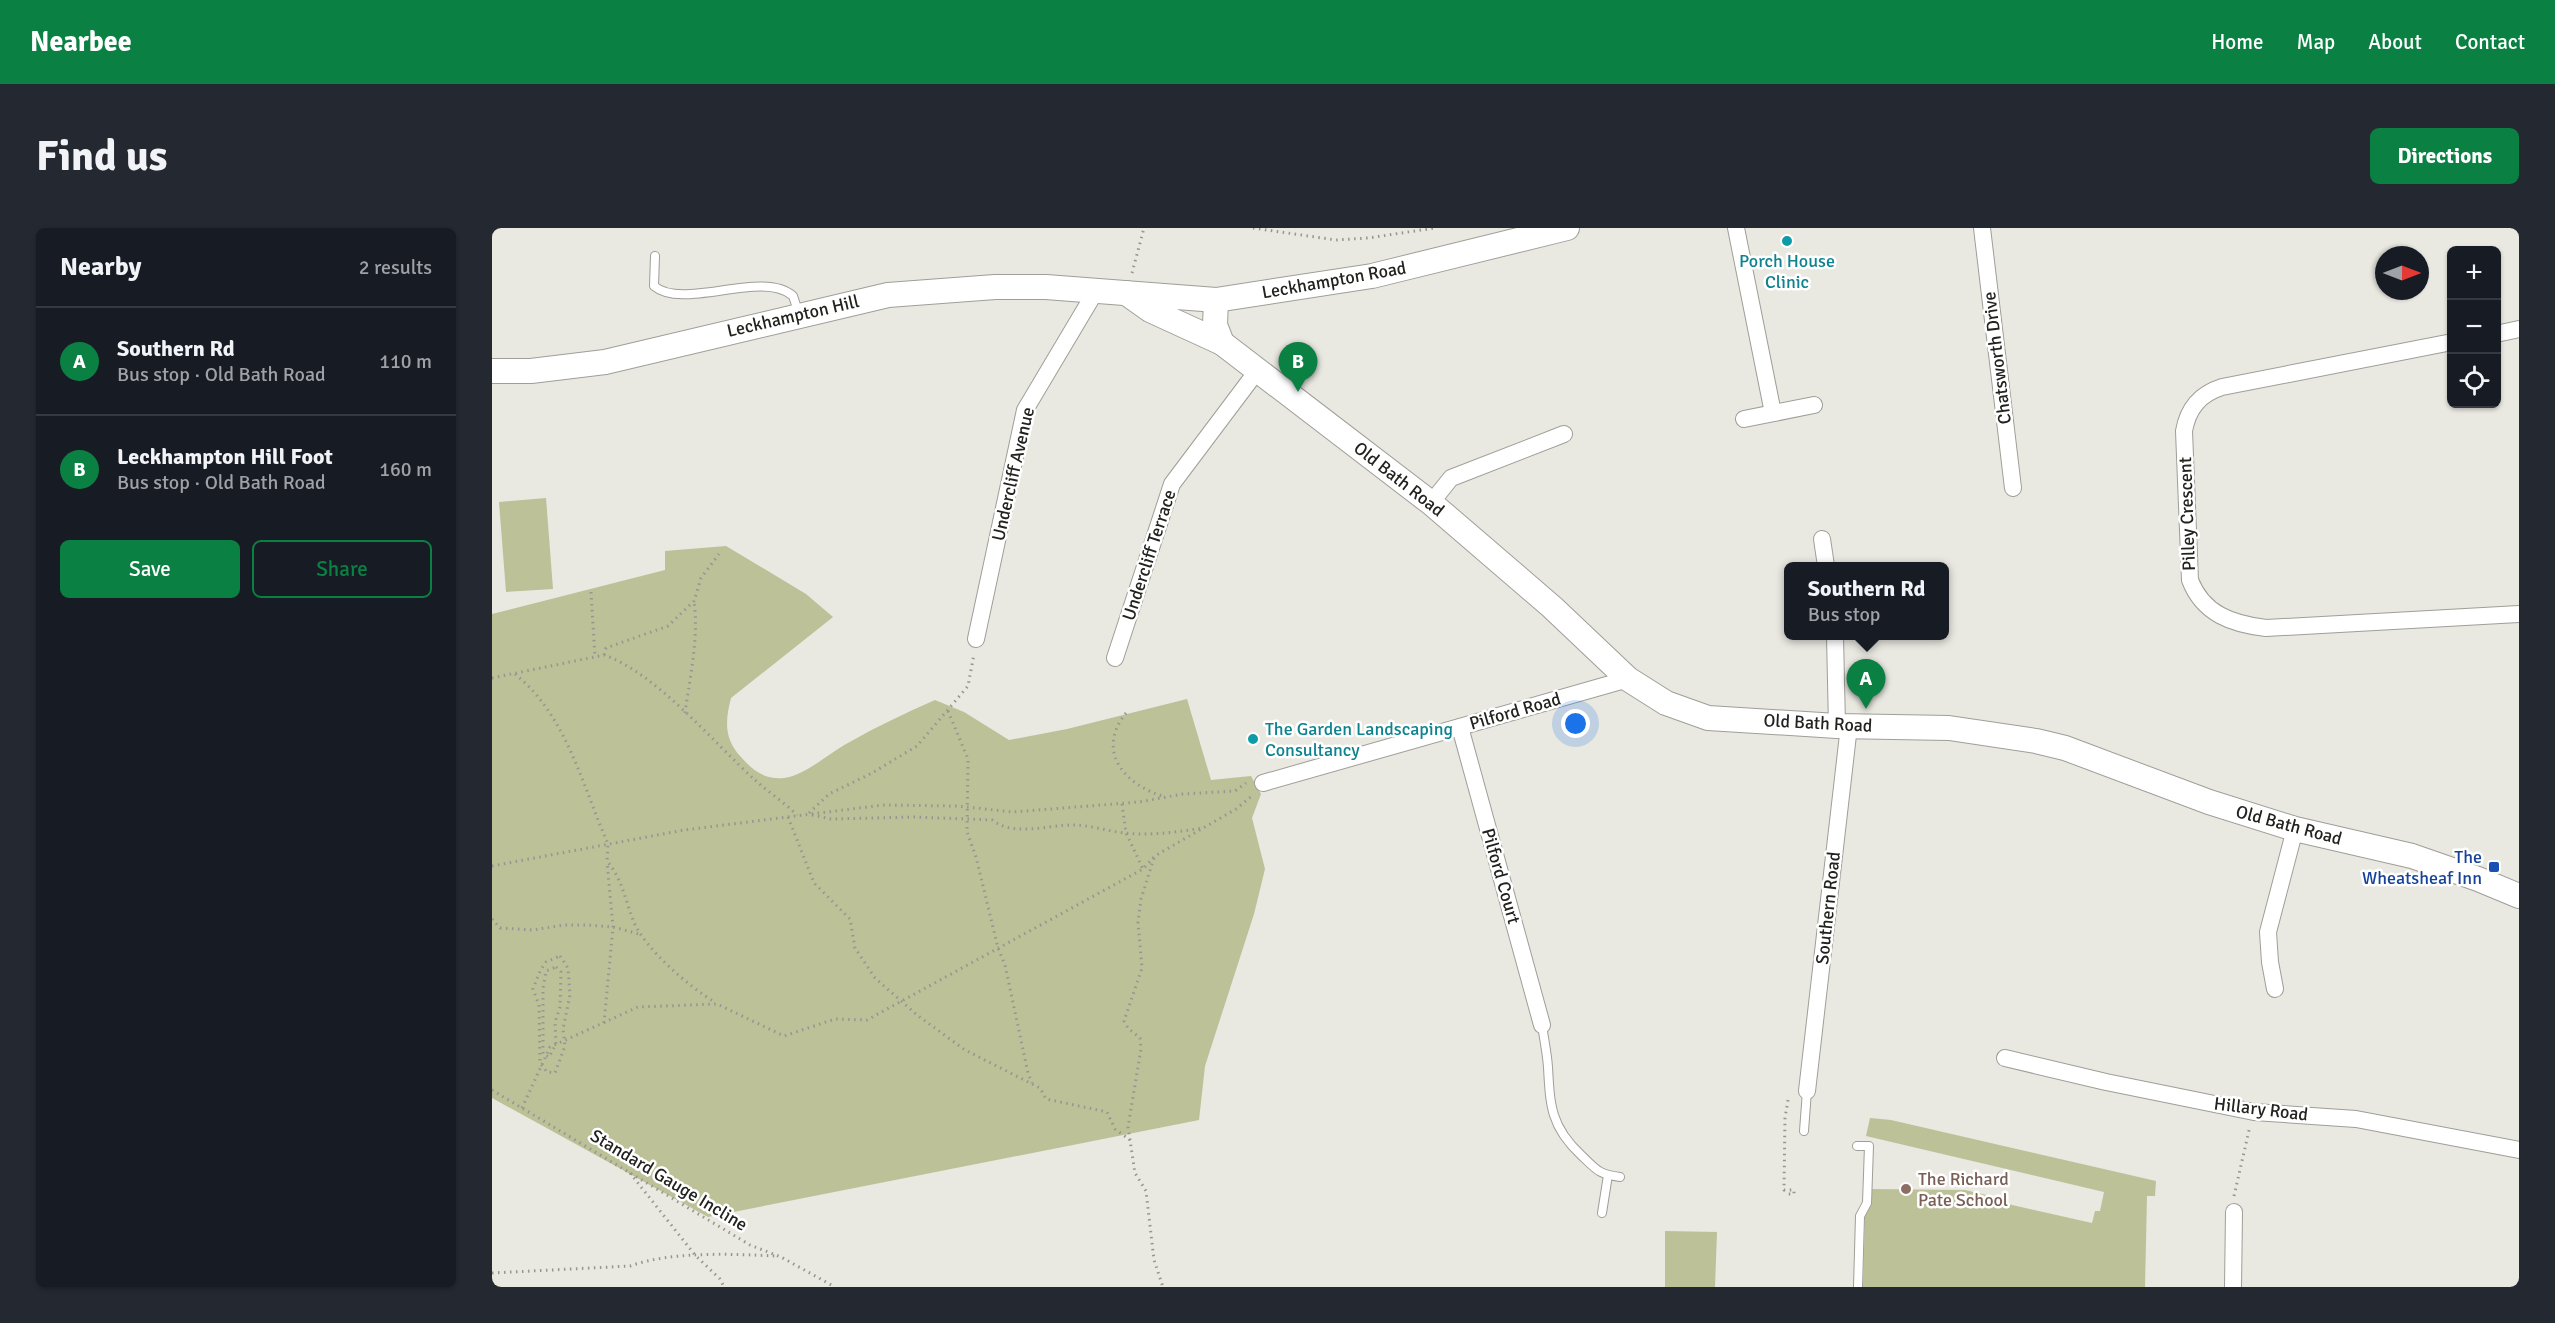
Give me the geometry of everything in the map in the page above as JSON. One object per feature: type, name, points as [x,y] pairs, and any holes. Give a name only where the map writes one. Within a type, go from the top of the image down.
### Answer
[{"type":"street","name":"Leckhampton Road","points":[[1097,290],[1216,300],[1372,276],[1567,228]]},
{"type":"street","points":[[1736,228],[1773,413]]},
{"type":"street","name":"Chatsworth Drive","points":[[1982,228],[2013,488]]},
{"type":"street","name":"Leckhampton Hill","points":[[492,370],[531,371],[605,362],[888,295],[995,287],[1097,290]]},
{"type":"street","name":"Undercliff Avenue","points":[[976,639],[1024,410],[1097,290]]},
{"type":"street","name":"Old Bath Road","points":[[1126,292],[1150,310],[1222,343],[1431,503],[1552,607],[1628,679],[1666,703],[1708,718],[1843,726],[1949,728],[2036,741],[2065,748],[2209,802],[2295,828],[2412,856],[2478,879],[2519,897]]},
{"type":"street","points":[[1216,300],[1215,325],[1222,343]]},
{"type":"street","points":[[2501,333],[2519,329]]},
{"type":"street","name":"Pilley Crescent","points":[[2447,343],[2222,387],[2204,395],[2190,411],[2184,431],[2190,580],[2198,597],[2216,614],[2227,620],[2259,627],[2519,614]]},
{"type":"street","name":"Undercliff Terrace","points":[[1115,658],[1172,484],[1257,371]]},
{"type":"street","points":[[1744,418],[1814,405]]},
{"type":"street","points":[[1431,503],[1451,478],[1564,434]]},
{"type":"street","points":[[1821,539],[1826,562]]},
{"type":"street","name":"Southern Road","points":[[1807,1091],[1843,726],[1835,640]]},
{"type":"street","name":"Pilford Road","points":[[1256,785],[1628,679]]},
{"type":"street","name":"Pilford Court","points":[[1460,727],[1542,1025]]},
{"type":"street","points":[[2275,989],[2268,932],[2295,828]]},
{"type":"street","name":"Hillary Road","points":[[2005,1058],[2106,1082],[2254,1112],[2356,1119],[2519,1150]]},
{"type":"street","points":[[2233,1287],[2234,1212]]},
{"type":"lane","points":[[655,256],[654,286],[658,289],[674,293],[774,287],[793,296],[800,314]]},
{"type":"lane","points":[[1542,1025],[1548,1066],[1548,1094],[1554,1120],[1574,1148],[1601,1174],[1620,1178]]},
{"type":"lane","points":[[1804,1131],[1807,1091]]},
{"type":"lane","points":[[1857,1146],[1869,1146],[1867,1203],[1860,1216],[1858,1287]]},
{"type":"lane","points":[[1602,1213],[1608,1175]]},
{"type":"path","points":[[1126,292],[1144,228]]},
{"type":"path","points":[[1253,228],[1336,240],[1435,228]]},
{"type":"path","points":[[685,714],[693,660],[696,614],[694,601],[701,578],[719,554]]},
{"type":"path","points":[[591,592],[595,657]]},
{"type":"path","points":[[604,655],[606,648],[668,626],[694,601]]},
{"type":"path","points":[[807,814],[829,794],[872,773],[917,746],[968,686],[976,639]]},
{"type":"path","points":[[492,678],[604,655],[619,660],[657,687],[756,781],[798,816]]},
{"type":"path","points":[[515,675],[531,687],[566,739],[608,844],[607,861],[613,927],[603,1023]]},
{"type":"path","points":[[948,711],[968,759],[967,832],[976,857],[998,948],[1005,965],[1032,1084]]},
{"type":"path","points":[[1126,713],[1116,725],[1112,743],[1119,765],[1130,780],[1148,792],[1166,797]]},
{"type":"path","points":[[607,861],[617,873],[642,939],[701,994],[784,1036],[835,1019],[867,1020],[903,1003],[1143,869],[1155,856],[1205,828],[1256,785]]},
{"type":"path","points":[[492,866],[684,830],[883,805],[967,807],[1013,812],[1122,804],[1166,797],[1235,791],[1256,785]]},
{"type":"path","points":[[1122,804],[1126,833],[1143,869]]},
{"type":"path","points":[[807,814],[831,819],[915,817],[992,820],[1002,827],[1048,829],[1074,825],[1126,833],[1171,832],[1205,828]]},
{"type":"path","points":[[788,817],[814,883],[850,919],[855,948],[876,978],[903,1003],[965,1050],[1040,1088],[1047,1099],[1107,1112],[1115,1129],[1130,1140]]},
{"type":"path","points":[[1155,856],[1141,899],[1138,922],[1142,968],[1124,1021],[1128,1028],[1140,1038],[1141,1048],[1128,1127],[1135,1173],[1146,1191],[1154,1260],[1163,1287]]},
{"type":"path","points":[[492,919],[500,928],[533,930],[564,925],[613,927],[639,934]]},
{"type":"path","points":[[560,956],[568,968],[570,995],[563,1029],[565,1040],[560,1064],[555,1072],[547,1072],[541,1066],[539,1005],[533,989],[546,962],[560,956]]},
{"type":"path","points":[[546,1056],[543,1054],[543,989],[546,971],[556,967],[561,972],[560,1007],[555,1022],[556,1044]]},
{"type":"path","points":[[522,1108],[550,1047],[638,1007],[717,1004]]},
{"type":"path","name":"Standard Gauge Incline","points":[[492,1090],[750,1245],[781,1257],[835,1287]]},
{"type":"path","points":[[1788,1100],[1785,1118],[1784,1190],[1794,1190],[1794,1194],[1788,1194]]},
{"type":"path","points":[[2234,1212],[2232,1204],[2254,1112]]},
{"type":"path","points":[[629,1172],[695,1255],[720,1279],[724,1287]]},
{"type":"path","points":[[492,1273],[630,1266],[648,1260],[695,1255],[781,1257]]},
{"type":"green space","points":[[546,498],[553,589],[506,592],[499,502]]},
{"type":"green space","points":[[726,546],[806,594],[833,617],[731,698],[727,729],[731,743],[750,766],[765,776],[784,778],[801,773],[859,737],[935,700],[964,712],[1009,740],[1067,729],[1187,699],[1211,780],[1251,776],[1261,794],[1252,818],[1265,869],[1254,914],[1205,1066],[1199,1120],[708,1217],[492,1098],[492,614],[665,570],[665,551]]},
{"type":"green space","points":[[1870,1118],[1891,1120],[2156,1181],[2155,1196],[2147,1196],[2145,1287],[1863,1287],[1865,1215],[1869,1208],[1870,1189],[1965,1190],[2008,1200],[2008,1204],[2092,1223],[2095,1211],[2100,1211],[2104,1192],[1866,1136]]},
{"type":"green space","points":[[1665,1231],[1717,1232],[1715,1287],[1665,1287]]},
{"type":"place","name":"Porch House Clinic","points":[[1787,241]]},
{"type":"place","name":"Leckhampton Hill Foot","points":[[1298,392]]},
{"type":"place","name":"Southern Rd","points":[[1866,709]]},
{"type":"place","name":"The Garden Landscaping Consultancy","points":[[1253,739]]},
{"type":"place","name":"The Wheatsheaf Inn","points":[[2494,867]]},
{"type":"place","name":"The Richard Pate School","points":[[1906,1189]]}]
